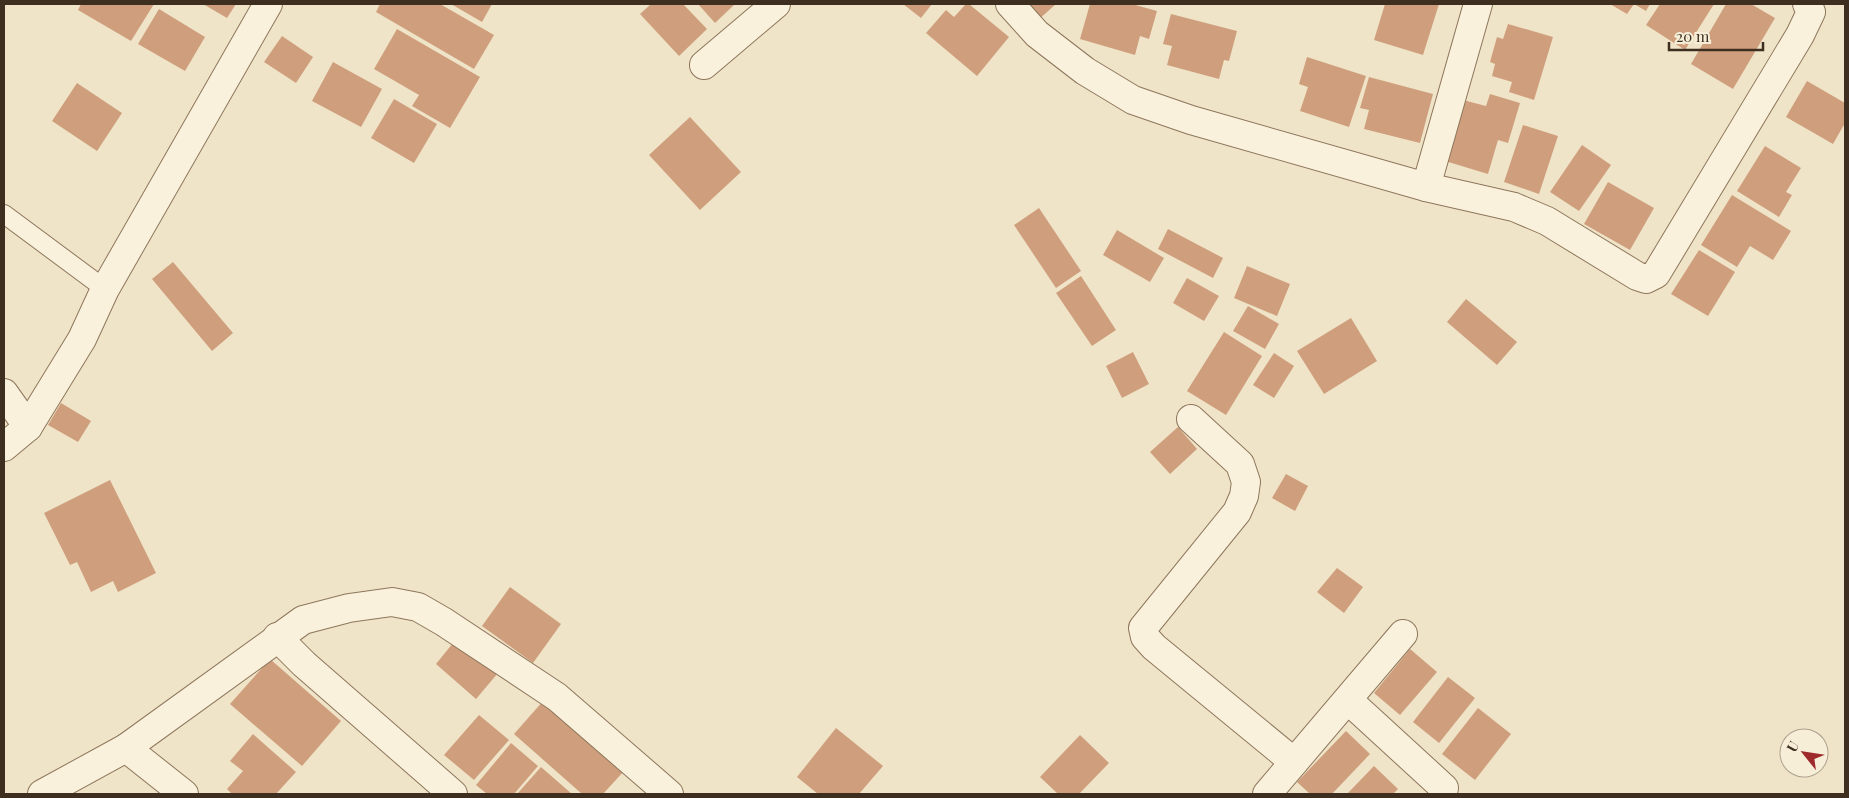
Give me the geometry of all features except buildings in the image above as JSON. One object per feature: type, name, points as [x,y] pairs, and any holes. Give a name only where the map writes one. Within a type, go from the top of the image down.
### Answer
[{"type":"street","points":[[4,447],[28,427],[82,339],[105,289],[268,4]]},
{"type":"street","points":[[704,65],[776,4]]},
{"type":"street","points":[[1010,4],[1037,34],[1084,71],[1133,100],[1191,120],[1426,187],[1514,207],[1546,221],[1636,276],[1646,279],[1656,274],[1800,35],[1811,12],[1806,4]]},
{"type":"street","points":[[1426,187],[1478,4]]},
{"type":"street","points":[[4,393],[28,427]]},
{"type":"street","points":[[1191,419],[1240,464],[1246,482],[1244,496],[1237,512],[1142,628],[1145,637],[1154,647],[1294,762]]},
{"type":"street","points":[[42,794],[126,748],[302,620],[349,608],[392,602],[418,607],[557,696],[670,794]]},
{"type":"street","points":[[1267,794],[1404,634]]},
{"type":"street","points":[[277,637],[311,671],[453,794]]},
{"type":"street","points":[[1348,700],[1444,788]]},
{"type":"street","points":[[126,748],[184,794]]},
{"type":"lane","points":[[4,214],[105,289]]}]
